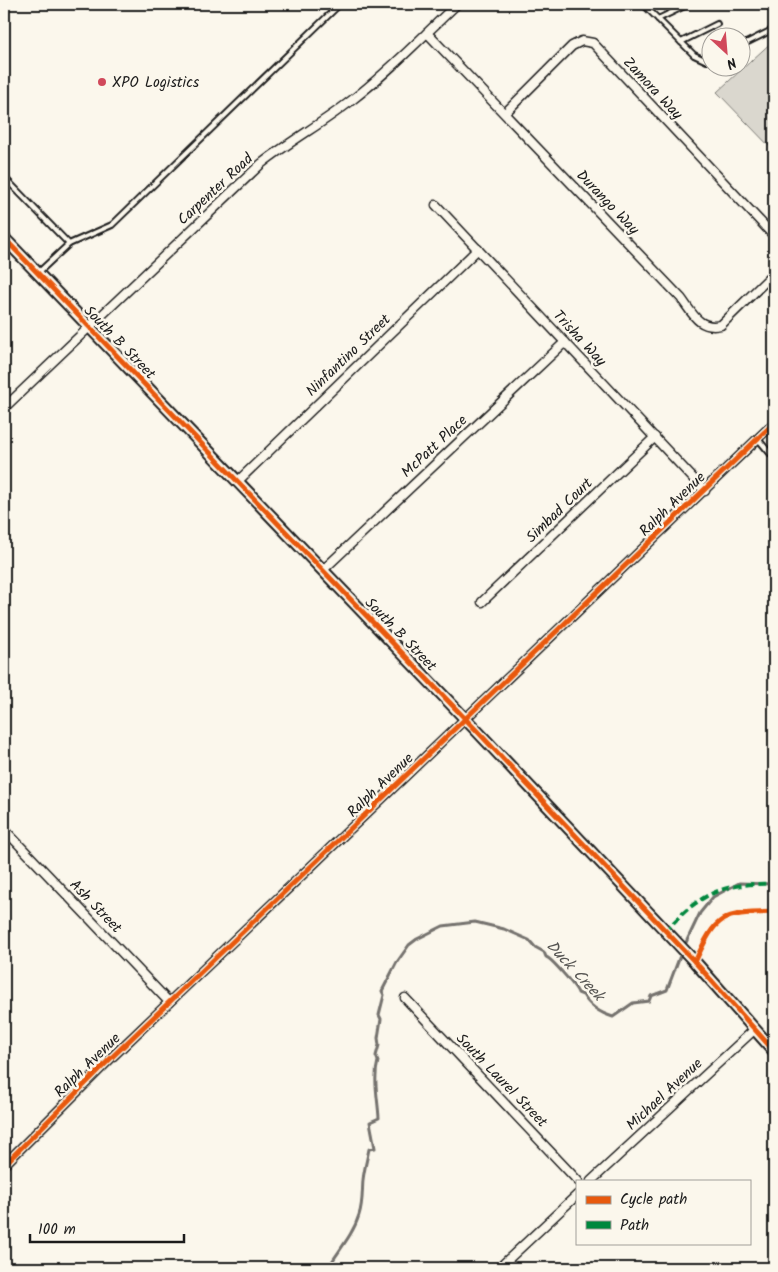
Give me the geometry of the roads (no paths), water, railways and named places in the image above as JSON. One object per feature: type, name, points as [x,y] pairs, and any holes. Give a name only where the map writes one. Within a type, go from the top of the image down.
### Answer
[{"type":"street","name":"Carpenter Road","points":[[4,408],[261,164],[370,86],[457,4]]},
{"type":"street","name":"Durango Way","points":[[427,32],[706,326],[721,325],[774,273]]},
{"type":"street","name":"Zamora Way","points":[[505,113],[572,46],[582,41],[593,43],[774,236]]},
{"type":"street","name":"Trisha Way","points":[[436,205],[704,491]]},
{"type":"street","name":"South B Street","points":[[4,238],[466,720],[691,958],[774,1051]]},
{"type":"street","name":"Ninfantino Street","points":[[238,481],[478,249]]},
{"type":"street","name":"McPatt Place","points":[[323,570],[565,342]]},
{"type":"street","name":"Ralph Avenue","points":[[4,1165],[169,1002],[466,720],[774,423]]},
{"type":"street","name":"Simbad Court","points":[[482,602],[655,437]]},
{"type":"street","name":"Ash Street","points":[[4,829],[169,1002]]},
{"type":"street","name":"South Laurel Street","points":[[405,998],[577,1180]]},
{"type":"street","name":"Michael Avenue","points":[[592,1180],[755,1029]]},
{"type":"street","points":[[499,1268],[576,1196]]},
{"type":"lane","points":[[38,273],[69,244],[112,226],[340,4]]},
{"type":"lane","points":[[643,4],[694,56],[700,58]]},
{"type":"lane","points":[[658,20],[688,4]]},
{"type":"lane","points":[[681,42],[717,24]]},
{"type":"lane","points":[[750,41],[774,29]]},
{"type":"lane","points":[[4,177],[69,244]]},
{"type":"lane","points":[[758,439],[774,458]]},
{"type":"waterway","name":"Duck Creek","points":[[328,1268],[353,1229],[360,1211],[363,1176],[369,1149],[375,1148],[370,1122],[379,1118],[376,1082],[378,1061],[376,1056],[381,1019],[379,1015],[384,995],[382,991],[397,962],[409,945],[443,926],[475,922],[504,929],[529,940],[535,947],[544,952],[546,957],[563,973],[578,993],[583,995],[596,1009],[613,1017],[633,1003],[649,1001],[651,996],[667,990],[681,953],[700,913],[713,897],[739,883],[774,884]]},
{"type":"place","name":"XPO Logistics","points":[[102,82]]}]
